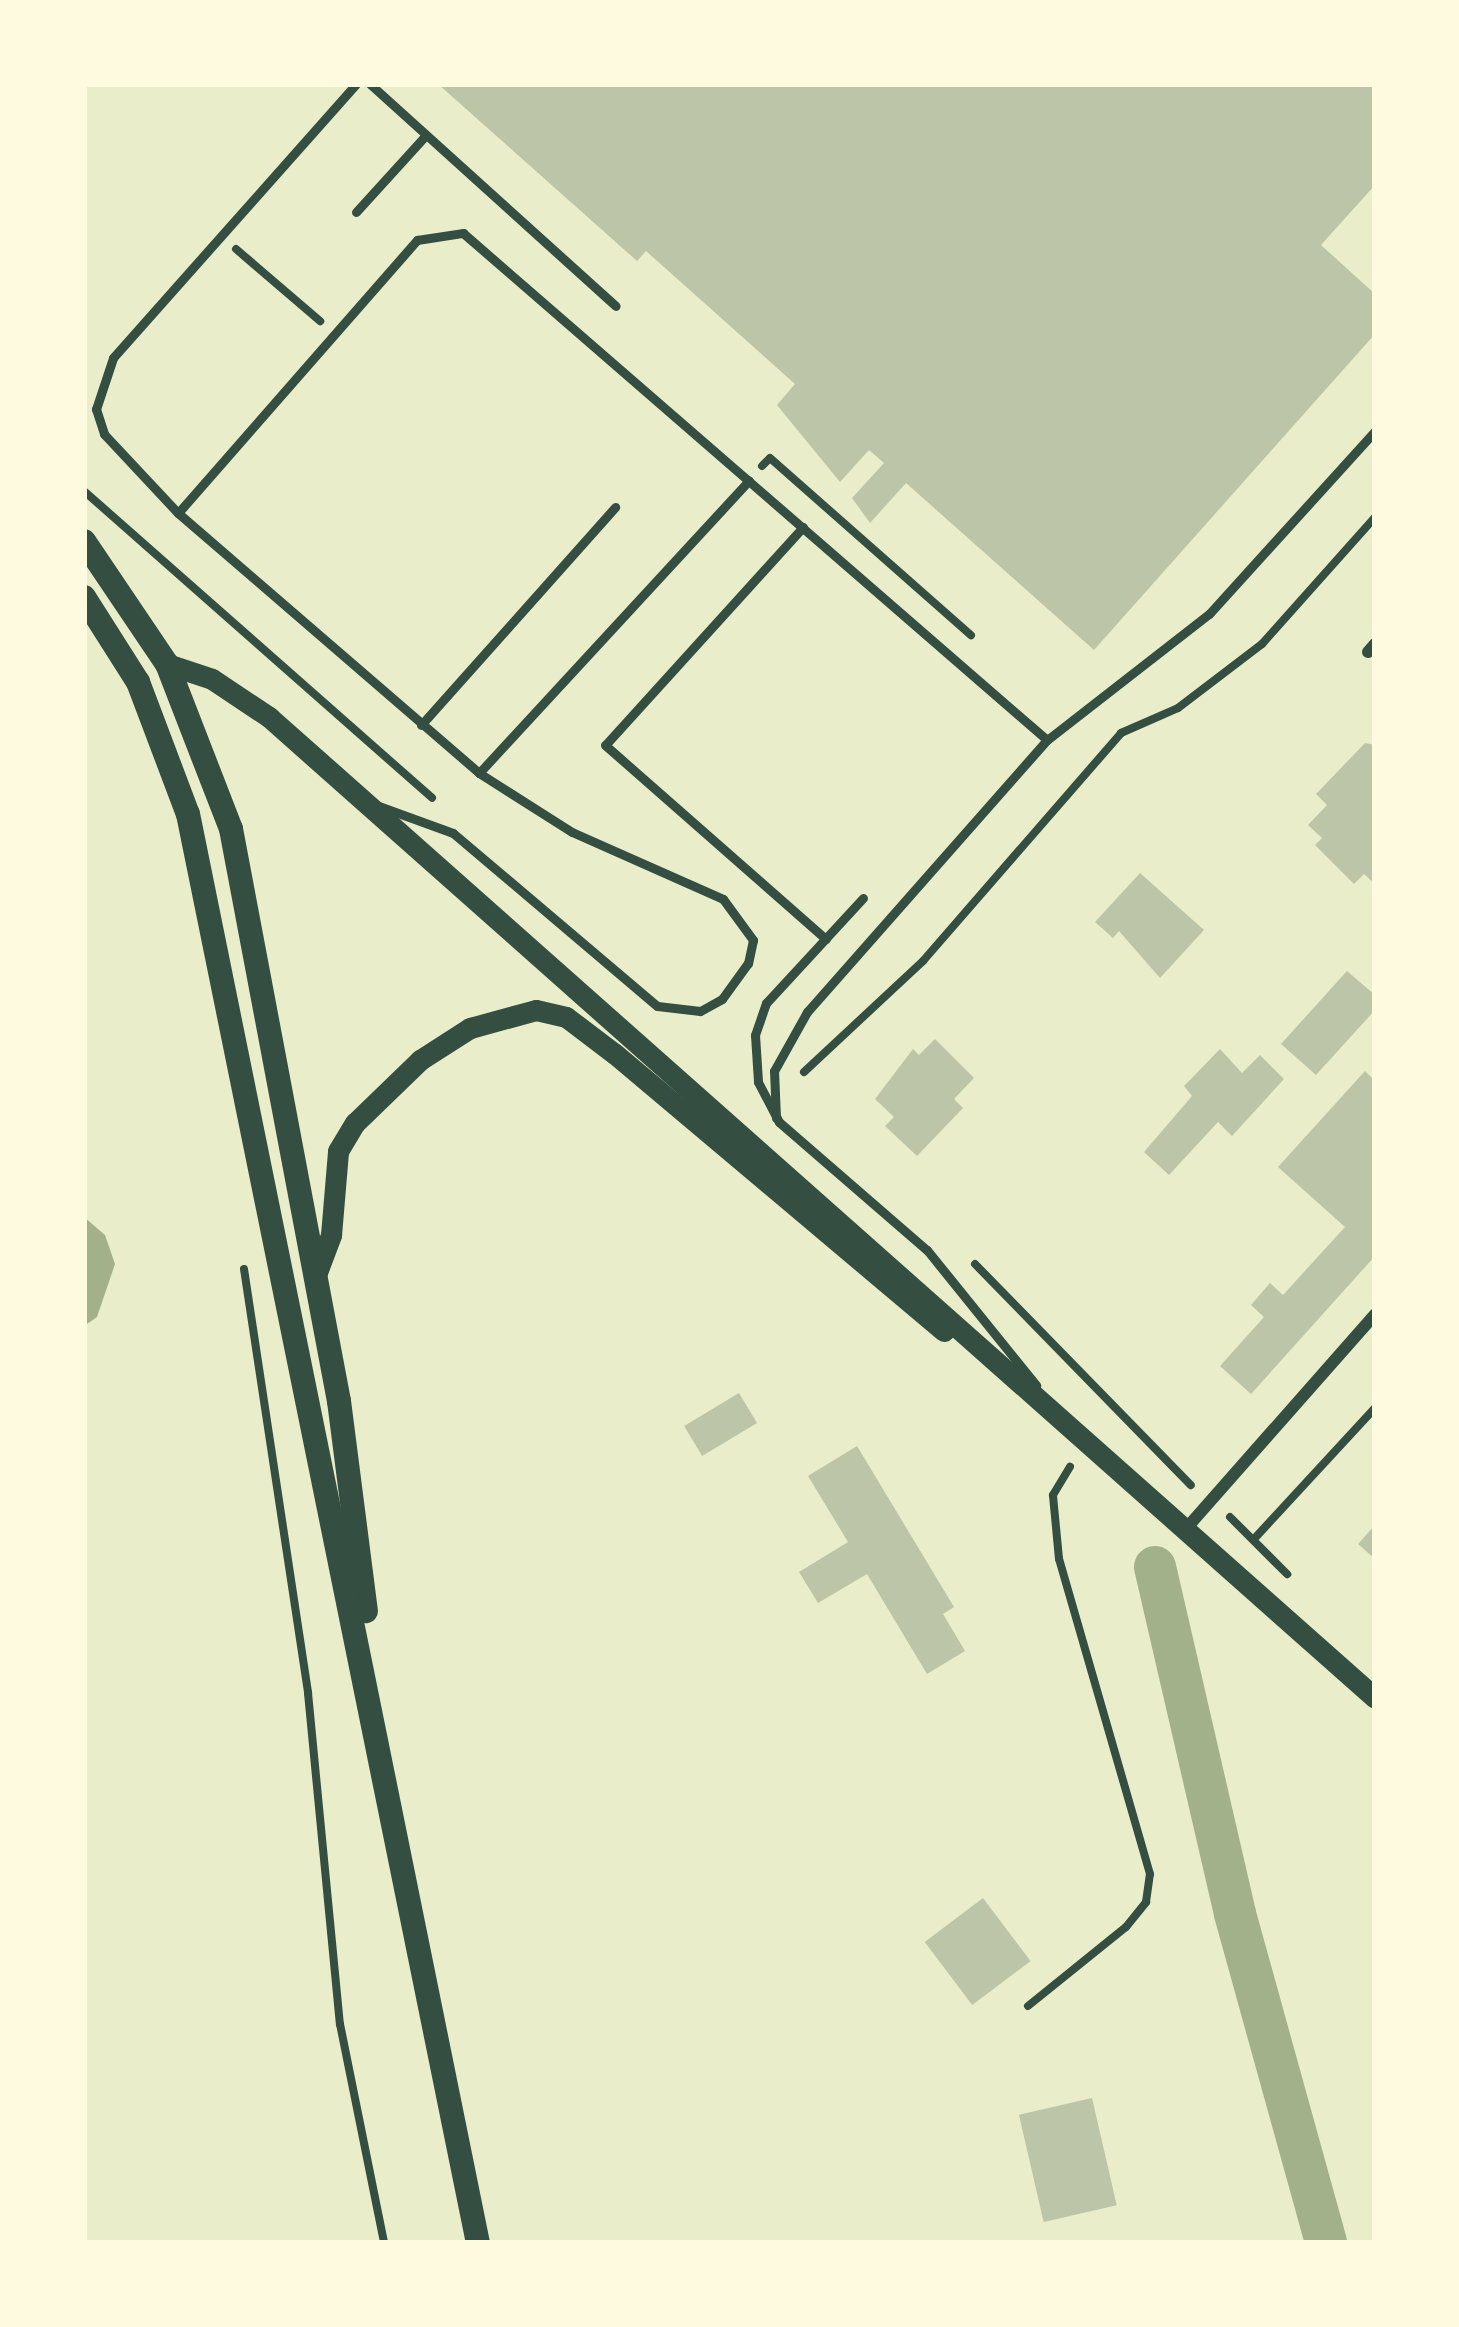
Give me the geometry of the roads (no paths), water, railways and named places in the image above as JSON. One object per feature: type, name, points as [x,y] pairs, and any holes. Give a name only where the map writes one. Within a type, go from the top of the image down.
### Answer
[{"type":"main road","points":[[84,541],[167,664],[231,829],[316,1275],[382,1742]]},
{"type":"main road","points":[[84,597],[139,682],[188,814],[297,1377],[382,1742],[478,2243]]},
{"type":"street","points":[[167,664],[245,699],[1375,1698]]},
{"type":"street","points":[[316,1275],[331,1235],[338,1151],[356,1123],[420,1060],[470,1028],[536,1010],[566,1017],[614,1054],[1066,1429]]},
{"type":"street","points":[[1183,1532],[1375,1314]]},
{"type":"lane","points":[[356,84],[221,236],[100,383],[96,410],[104,434],[178,513],[479,772],[572,832],[723,898],[753,940],[736,983],[700,1011],[657,1006],[452,833],[410,811],[365,803]]},
{"type":"lane","points":[[370,84],[616,306]]},
{"type":"lane","points":[[356,212],[426,135]]},
{"type":"lane","points":[[178,513],[416,240],[463,233],[1047,740]]},
{"type":"lane","points":[[776,1118],[774,1071],[792,1032],[1047,740],[1209,614],[1375,431]]},
{"type":"lane","points":[[479,772],[749,480]]},
{"type":"lane","points":[[421,725],[615,507]]},
{"type":"lane","points":[[803,527],[604,745],[826,939]]},
{"type":"lane","points":[[863,898],[766,1003],[757,1024],[755,1070],[776,1118],[927,1250],[990,1319],[1066,1429]]},
{"type":"waterway","points":[[1155,1567],[1235,1914],[1326,2243]]}]
